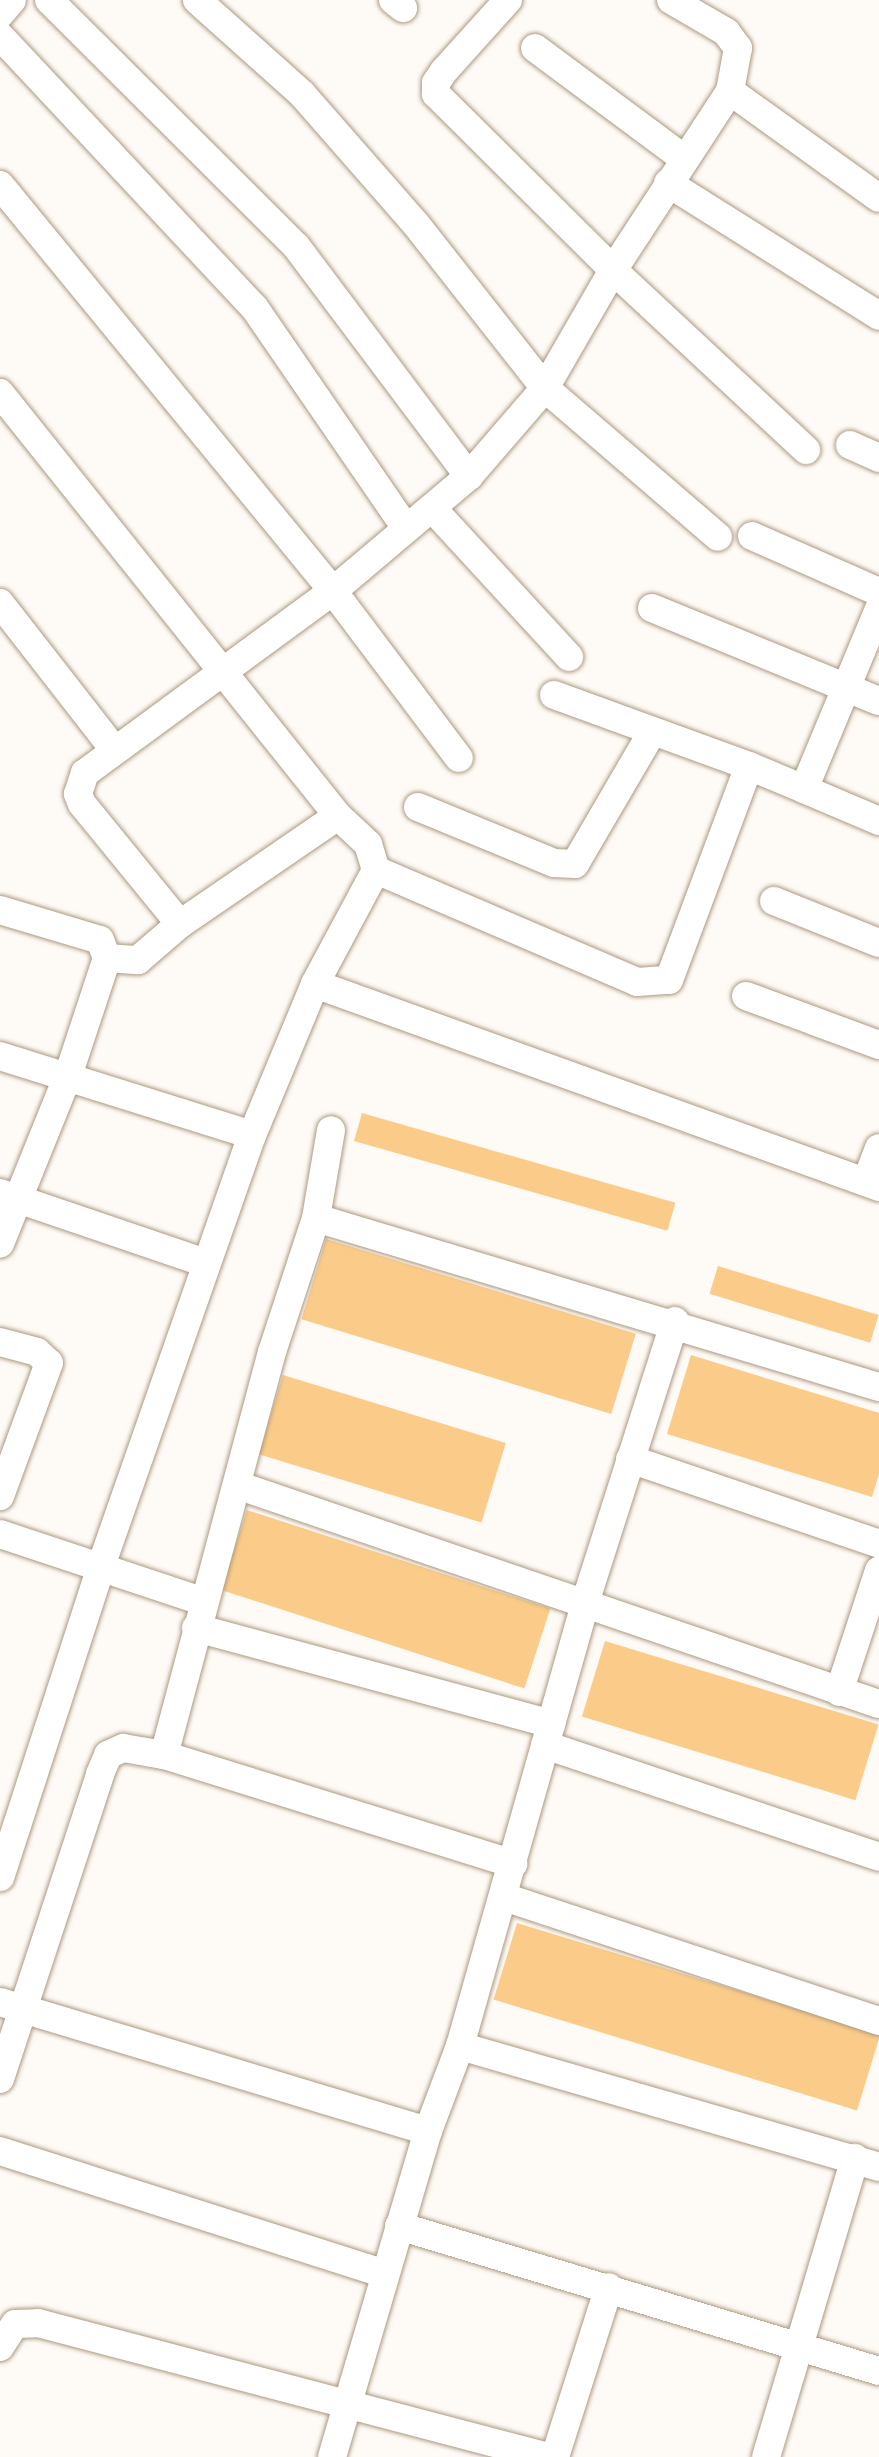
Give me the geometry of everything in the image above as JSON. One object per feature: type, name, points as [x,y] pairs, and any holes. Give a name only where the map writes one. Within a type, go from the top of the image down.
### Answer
[{"type":"street","points":[[0,14],[12,0]]},
{"type":"street","points":[[49,0],[296,246],[468,476]]},
{"type":"street","points":[[196,0],[302,94],[415,223],[545,388],[718,537]]},
{"type":"street","points":[[508,0],[444,71],[436,83],[436,94],[613,270],[806,450]]},
{"type":"street","points":[[180,924],[78,794],[85,773],[113,748],[333,591],[406,528],[433,509],[468,476],[545,388],[613,270],[730,90],[738,48],[726,32],[671,0]]},
{"type":"street","points":[[0,36],[254,307],[406,528]]},
{"type":"street","points":[[535,48],[684,158]]},
{"type":"street","points":[[730,90],[879,198]]},
{"type":"street","points":[[668,183],[879,316]]},
{"type":"street","points":[[0,185],[333,591],[459,758]]},
{"type":"street","points":[[0,393],[223,669],[338,816],[369,844],[376,870],[315,984],[252,1135],[100,1567],[0,1877]]},
{"type":"street","points":[[850,445],[879,458]]},
{"type":"street","points":[[433,509],[569,657]]},
{"type":"street","points":[[752,536],[879,592]]},
{"type":"street","points":[[0,603],[113,748]]},
{"type":"street","points":[[652,608],[879,701]]},
{"type":"street","points":[[804,789],[844,686],[879,609]]},
{"type":"street","points":[[554,695],[651,734],[749,766],[879,821]]},
{"type":"street","points":[[418,807],[554,863],[575,864],[651,734]]},
{"type":"street","points":[[376,870],[637,982],[657,984],[669,980],[679,964],[749,766]]},
{"type":"street","points":[[107,958],[138,960],[180,924],[338,816]]},
{"type":"street","points":[[774,901],[879,943]]},
{"type":"street","points":[[0,910],[100,940],[107,958],[69,1074],[8,1195],[0,1245]]},
{"type":"street","points":[[315,984],[873,1184],[879,1148]]},
{"type":"street","points":[[746,996],[879,1045]]},
{"type":"street","points":[[0,1056],[69,1074],[252,1135]]},
{"type":"street","points":[[164,1755],[199,1615],[237,1485],[272,1352],[316,1218],[331,1130]]},
{"type":"street","points":[[8,1195],[206,1263]]},
{"type":"street","points":[[316,1218],[675,1321],[879,1387]]},
{"type":"street","points":[[332,2457],[428,2131],[460,2046],[504,1897],[585,1603],[675,1321]]},
{"type":"street","points":[[0,1342],[37,1352],[49,1363],[0,1496]]},
{"type":"street","points":[[630,1459],[879,1544]]},
{"type":"street","points":[[237,1485],[879,1704]]},
{"type":"street","points":[[0,1534],[100,1567],[199,1615],[548,1734],[879,1857]]},
{"type":"street","points":[[839,1692],[879,1570]]},
{"type":"street","points":[[0,2079],[11,2005],[108,1755],[123,1748],[164,1755],[513,1864]]},
{"type":"street","points":[[504,1897],[879,2021]]},
{"type":"street","points":[[11,2005],[428,2131]]},
{"type":"street","points":[[460,2046],[867,2163],[799,2346],[766,2457]]},
{"type":"street","points":[[0,2151],[385,2274]]},
{"type":"street","points":[[399,2226],[609,2287],[879,2371]]},
{"type":"street","points":[[555,2457],[609,2287]]},
{"type":"street","points":[[0,2347],[15,2324],[38,2323],[349,2402],[548,2457]]},
{"type":"building","points":[[362,1113],[675,1203],[667,1231],[354,1141]]},
{"type":"building","points":[[326,1239],[636,1334],[611,1414],[301,1319]]},
{"type":"building","points":[[718,1266],[879,1315],[870,1343],[710,1294]]},
{"type":"building","points":[[691,1355],[879,1413],[879,1474],[872,1497],[667,1434]]},
{"type":"building","points":[[283,1375],[506,1443],[482,1522],[259,1454]]},
{"type":"building","points":[[247,1510],[550,1609],[524,1688],[221,1590]]},
{"type":"building","points":[[605,1641],[879,1725],[855,1800],[582,1717]]},
{"type":"building","points":[[517,1923],[879,2034],[857,2111],[494,2000]]}]
